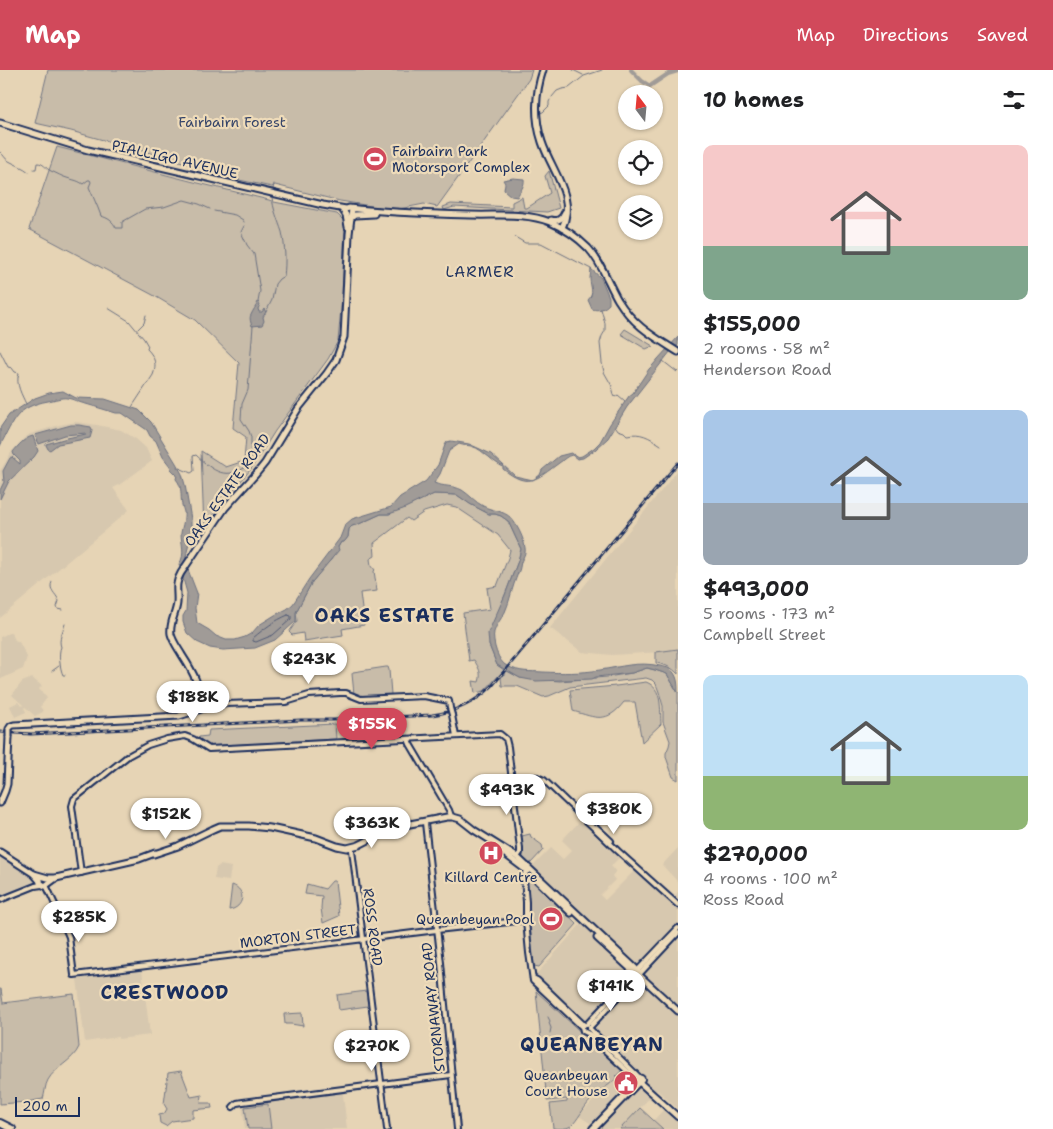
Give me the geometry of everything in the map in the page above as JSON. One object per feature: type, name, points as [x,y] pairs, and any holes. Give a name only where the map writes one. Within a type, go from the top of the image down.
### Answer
[{"type":"highway","points":[[593,1129],[641,1081]]},
{"type":"highway","points":[[598,1129],[611,1112]]},
{"type":"highway","points":[[0,1123],[12,1129]]},
{"type":"main road","points":[[543,70],[537,97],[538,127],[545,150],[563,188],[567,206],[567,225],[600,264],[617,298],[630,317],[640,327],[678,352]]},
{"type":"main road","name":"PIALLIGO AVENUE","points":[[0,123],[88,150],[349,211],[530,217],[550,222],[562,228],[583,244]]},
{"type":"main road","points":[[530,217],[556,221],[562,217],[567,206]]},
{"type":"main road","points":[[349,211],[346,215],[349,230]]},
{"type":"main road","name":"PIALLIGO AVENUE","points":[[349,211],[355,215],[403,213]]},
{"type":"main road","name":"OAKS ESTATE ROAD","points":[[201,709],[200,692],[196,680],[173,640],[171,632],[171,625],[177,606],[177,583],[181,573],[225,508],[261,468],[298,409],[336,360],[344,337],[349,211]]},
{"type":"main road","points":[[562,228],[567,213]]},
{"type":"main road","points":[[0,803],[7,784],[11,726],[179,716],[201,709]]},
{"type":"main road","points":[[1,853],[44,881],[139,859],[173,845],[186,842],[215,826],[270,828],[321,839],[336,849],[343,850],[352,849],[394,827],[450,817],[461,820],[528,870]]},
{"type":"main road","points":[[501,849],[517,858],[678,1011]]},
{"type":"main road","points":[[641,1081],[678,1116]]},
{"type":"street","points":[[201,709],[226,704],[289,702],[309,695],[340,693],[346,693],[361,699],[424,696],[449,701],[456,736]]},
{"type":"street","points":[[81,872],[73,802],[94,783],[138,750],[160,741],[186,736],[209,749],[500,734],[506,739],[509,752],[520,849],[520,855],[517,858]]},
{"type":"street","points":[[408,739],[449,810],[450,817]]},
{"type":"street","points":[[512,779],[542,778],[596,831],[678,906]]},
{"type":"street","name":"STORNAWAY ROAD","points":[[423,823],[437,930],[457,1129]]},
{"type":"street","name":"ROSS ROAD","points":[[352,849],[388,1129]]},
{"type":"street","points":[[528,870],[525,873],[524,879],[526,920],[533,978],[587,1027],[596,1042],[641,1081]]},
{"type":"street","points":[[0,900],[44,881]]},
{"type":"street","name":"MORTON STREET","points":[[44,881],[69,937],[74,976],[526,920]]},
{"type":"street","points":[[587,1027],[678,928]]},
{"type":"street","points":[[637,973],[678,933]]},
{"type":"street","points":[[233,1107],[243,1102],[451,1074]]},
{"type":"shaded area","points":[[76,422],[121,430],[146,448],[152,461],[113,488],[129,510],[0,618],[0,471],[12,451],[30,434]]},
{"type":"shaded area","points":[[678,470],[678,651],[612,655],[582,652],[550,628]]},
{"type":"shaded area","points":[[11,632],[27,657],[23,669],[1,679],[0,637]]},
{"type":"shaded area","points":[[32,678],[42,686],[39,689],[47,698],[40,707],[43,712],[35,716],[25,707],[26,712],[15,717],[10,706],[18,702],[23,705],[12,695],[22,682]]},
{"type":"shaded area","points":[[580,821],[619,858],[611,866],[616,871],[612,876],[615,880],[600,895],[605,900],[635,870],[670,901],[678,892],[678,1109],[657,1090],[620,1129],[599,1129],[579,1116],[622,1070],[533,978],[582,923],[528,871],[551,848],[563,859],[572,850],[562,840]]},
{"type":"shaded area","points":[[678,848],[678,882],[662,865]]},
{"type":"shaded area","points":[[3,856],[33,877],[35,880],[32,884],[0,896],[0,858]]},
{"type":"shaded area","points":[[220,865],[231,867],[229,881],[214,879],[216,868]]},
{"type":"shaded area","points":[[142,970],[150,1035],[85,1042],[77,979]]},
{"type":"shaded area","points":[[343,1094],[347,1129],[245,1129],[242,1105]]},
{"type":"shaded area","points":[[664,1109],[678,1123],[678,1129],[663,1129],[654,1120]]},
{"type":"green space","name":"Fairbairn Forest","points":[[48,70],[532,70],[529,79],[437,207],[424,204],[399,209],[340,201],[275,185],[272,187],[239,180],[238,177],[71,131],[35,123]]},
{"type":"green space","points":[[57,147],[274,202],[337,214],[345,222],[338,341],[328,359],[275,431],[251,469],[204,528],[201,451],[226,467],[244,461],[246,437],[233,428],[239,363],[195,320],[153,295],[29,229]]},
{"type":"green space","points":[[549,171],[559,208],[547,212],[454,207],[444,210],[443,207],[451,204],[512,207],[512,202],[522,197],[524,208],[527,208],[550,193],[545,176]]},
{"type":"green space","points":[[625,329],[653,346],[646,349],[621,334]]},
{"type":"green space","points":[[434,494],[457,495],[489,514],[501,516],[508,521],[521,549],[489,645],[497,665],[504,670],[484,691],[475,693],[473,681],[479,682],[480,673],[474,660],[469,661],[463,613],[490,609],[487,588],[497,586],[510,550],[498,535],[456,507],[447,505],[424,512],[411,521],[407,518],[374,543],[375,556],[370,559],[371,565],[375,570],[377,591],[360,593],[364,625],[342,629],[343,635],[304,641],[303,633],[292,635],[289,632],[297,621],[296,612],[312,582],[331,560],[341,542],[344,542],[348,537],[349,529],[352,526],[381,514],[389,514]]},
{"type":"green space","points":[[678,649],[678,674],[662,664],[656,663],[656,652]]},
{"type":"green space","points":[[388,667],[391,694],[389,696],[366,698],[354,694],[353,672]]},
{"type":"green space","points":[[647,668],[667,674],[678,693],[678,780],[673,777],[666,757],[670,741],[663,722],[663,706],[659,692],[652,680],[646,678],[570,687],[543,697],[517,686],[502,686],[501,678],[507,671],[520,678],[560,681],[607,677],[632,673]]},
{"type":"green space","points":[[646,682],[658,694],[661,724],[642,742],[635,702],[624,702],[612,714],[601,717],[588,716],[573,711],[570,690]]},
{"type":"green space","points":[[335,724],[336,739],[208,746],[199,739],[199,737],[208,736],[209,730]]},
{"type":"green space","points":[[530,834],[531,837],[542,845],[543,850],[529,863],[521,855],[520,850],[522,849],[520,845],[522,844],[522,836]]},
{"type":"green space","points":[[530,878],[577,924],[539,967],[534,966],[526,881]]},
{"type":"green space","points":[[332,881],[335,881],[339,916],[323,923],[322,896],[305,894],[307,884],[325,889]]},
{"type":"green space","points":[[232,885],[240,891],[242,899],[238,906],[229,910]]},
{"type":"green space","points":[[0,989],[3,1003],[74,994],[79,1047],[73,1056],[51,1075],[46,1084],[43,1099],[0,1104]]},
{"type":"green space","points":[[366,991],[368,1006],[339,1010],[337,995]]},
{"type":"green space","points":[[536,991],[622,1070],[616,1076],[617,1078],[593,1097],[571,1126],[560,1129],[553,1128],[550,1104],[567,1102],[567,1099],[547,1101]]},
{"type":"green space","points":[[302,1013],[303,1026],[285,1024],[284,1014]]},
{"type":"green space","points":[[181,1071],[191,1097],[202,1095],[201,1103],[211,1103],[212,1108],[193,1110],[193,1118],[172,1121],[166,1126],[160,1123],[159,1115],[164,1114],[167,1109],[164,1104],[168,1073]]},
{"type":"green space","points":[[268,1104],[271,1129],[248,1129],[245,1107]]},
{"type":"green space","points":[[640,1108],[663,1129],[620,1129]]},
{"type":"water","points":[[513,178],[524,179],[523,186],[517,197],[511,196],[504,190],[505,183],[503,180]]},
{"type":"water","points":[[591,269],[601,278],[609,297],[609,304],[599,310],[592,309],[588,300],[592,292]]},
{"type":"water","points":[[258,302],[260,304],[259,312],[262,312],[264,309],[266,312],[263,317],[264,321],[262,325],[252,326],[250,316]]},
{"type":"water","points":[[678,337],[678,345],[670,352],[627,407],[608,438],[583,458],[577,459],[572,455],[568,456],[535,479],[542,470],[559,456],[571,453],[578,457],[594,448],[649,369]]},
{"type":"water","points":[[63,391],[76,398],[105,399],[139,410],[151,422],[182,474],[185,485],[191,519],[191,532],[185,562],[197,593],[195,608],[197,623],[216,636],[226,640],[245,637],[252,633],[259,625],[293,604],[340,538],[345,525],[352,519],[391,507],[400,497],[426,481],[438,465],[447,442],[469,444],[491,454],[515,476],[532,480],[519,479],[503,469],[503,467],[479,449],[459,444],[449,451],[440,474],[434,483],[462,490],[477,503],[508,515],[516,524],[522,536],[525,554],[505,612],[494,632],[498,656],[507,666],[525,671],[586,672],[637,664],[660,666],[669,668],[675,674],[678,683],[678,693],[667,674],[647,668],[632,673],[592,679],[536,681],[520,678],[497,665],[489,645],[488,633],[505,595],[521,549],[508,521],[501,516],[489,514],[457,495],[434,494],[403,509],[389,514],[381,514],[352,526],[349,529],[348,537],[338,547],[339,550],[312,582],[296,612],[296,621],[275,640],[255,648],[223,650],[210,648],[197,642],[187,633],[183,622],[187,593],[179,564],[183,553],[181,533],[184,521],[180,488],[176,479],[177,475],[163,457],[156,441],[147,430],[122,413],[116,413],[65,398],[37,404],[22,411],[13,422],[0,446],[0,428],[9,415],[35,398]]},
{"type":"water","points":[[71,425],[91,427],[90,438],[58,444],[50,450],[46,444],[86,433],[65,435],[39,444],[35,435]]},
{"type":"water","points":[[33,436],[38,451],[9,481],[0,499],[0,490],[4,482],[3,471],[12,457],[20,464],[20,461],[13,452],[24,440]]},
{"type":"waterway","points":[[573,70],[583,75]]},
{"type":"waterway","points":[[552,97],[557,91],[569,88],[584,76],[602,70]]},
{"type":"waterway","points":[[631,70],[650,86],[668,74],[678,71]]},
{"type":"waterway","points":[[539,113],[549,106],[550,100]]},
{"type":"waterway","points":[[0,152],[8,160],[29,172]]},
{"type":"waterway","points":[[34,169],[36,169],[37,163],[39,163],[51,171],[83,184],[90,180],[89,187],[101,216],[110,220],[116,228],[122,228],[122,222],[145,209],[164,207],[184,200],[210,209]]},
{"type":"waterway","points":[[273,189],[274,184]]},
{"type":"waterway","points":[[266,312],[272,300],[275,284],[284,276],[285,265],[283,237],[272,197]]},
{"type":"waterway","points":[[214,211],[235,215],[244,222]]},
{"type":"waterway","points":[[244,226],[241,232],[254,254],[260,291],[258,302]]},
{"type":"waterway","points":[[515,237],[525,243],[541,243],[591,269]]},
{"type":"waterway","points":[[108,308],[129,321],[144,339],[154,361],[153,375],[132,407]]},
{"type":"waterway","points":[[601,309],[605,323],[605,331],[600,343],[604,372],[612,386],[615,397],[618,395],[625,401]]},
{"type":"waterway","points":[[138,329],[144,323],[146,315]]},
{"type":"waterway","points":[[177,467],[191,473],[194,471],[193,456],[196,455],[209,466],[221,472],[234,473],[249,465],[251,437],[241,419],[242,404],[248,390],[253,326]]},
{"type":"waterway","points":[[0,351],[8,367],[19,373],[18,385],[26,404]]},
{"type":"waterway","points":[[663,361],[678,371]]},
{"type":"waterway","points":[[616,427],[627,435],[637,434],[645,436],[661,445]]},
{"type":"waterway","points":[[52,582],[51,587],[59,601],[57,607],[63,610]]},
{"type":"waterway","points":[[65,624],[60,638],[60,665],[63,675],[65,675]]},
{"type":"waterway","points":[[52,671],[59,666]]},
{"type":"waterway","points":[[548,1017],[551,1028],[550,1033]]},
{"type":"railway","points":[[0,732],[31,734],[333,720],[432,715],[457,709],[472,702],[492,686],[678,463]]},
{"type":"place","name":"Fairbairn Park Motorsport Complex","points":[[375,159]]},
{"type":"place","name":"Killard Centre","points":[[491,853]]},
{"type":"place","name":"Queanbeyan Pool","points":[[551,919]]},
{"type":"place","name":"Queanbeyan Court House","points":[[626,1083]]},
{"type":"district","name":"LARMER","points":[[480,272]]},
{"type":"district","name":"OAKS ESTATE","points":[[385,615]]},
{"type":"district","name":"CRESTWOOD","points":[[165,992]]},
{"type":"district","name":"QUEANBEYAN","points":[[592,1044]]}]
